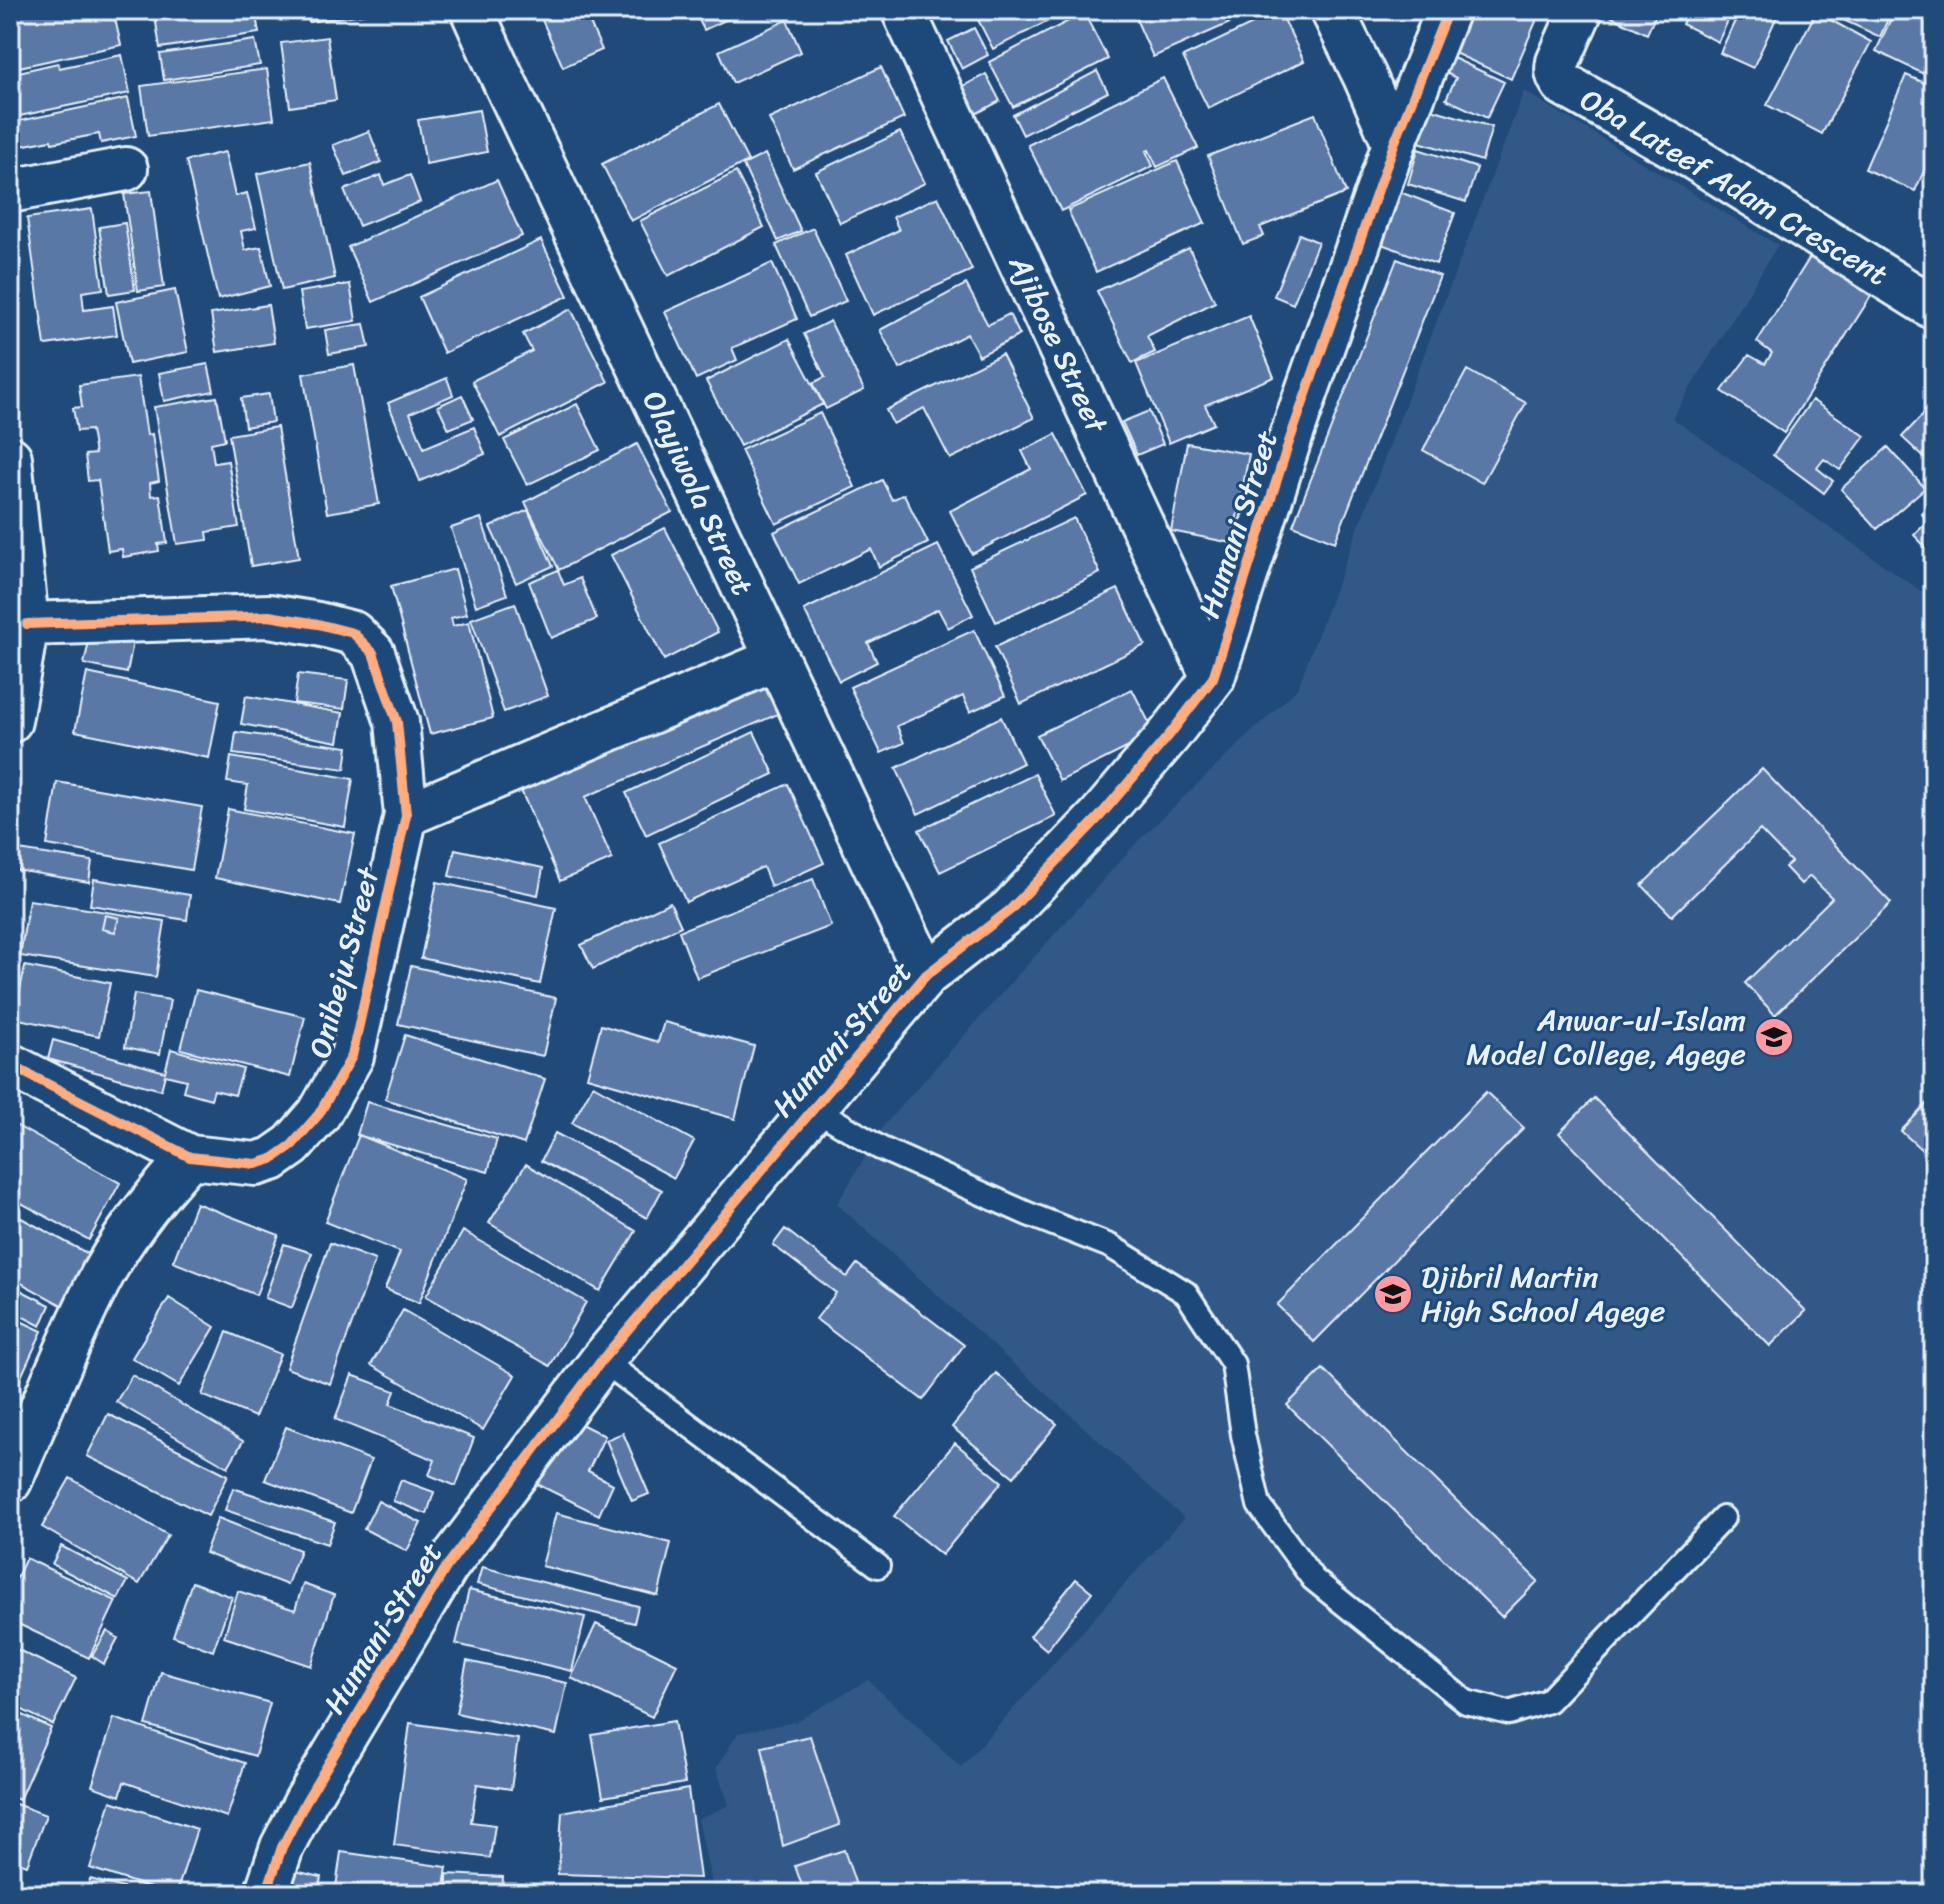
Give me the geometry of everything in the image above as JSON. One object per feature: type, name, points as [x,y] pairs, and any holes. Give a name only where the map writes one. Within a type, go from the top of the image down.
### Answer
[{"type":"street","name":"Olayiwola Street","points":[[472,10],[926,975]]},
{"type":"street","name":"Ajibose Street","points":[[903,10],[1213,678]]},
{"type":"street","points":[[1332,10],[1394,144]]},
{"type":"street","name":"Humani Street","points":[[266,1894],[282,1847],[306,1801],[447,1566],[602,1360],[926,975],[1010,910],[1100,816],[1213,678],[1289,442],[1394,144],[1448,10]]},
{"type":"street","name":"Oba Lateef Adam Crescent","points":[[1581,10],[1556,70],[1563,84],[1692,157],[1934,308]]},
{"type":"street","points":[[10,191],[126,169]]},
{"type":"street","points":[[10,458],[27,624],[10,721]]},
{"type":"street","name":"Onibeju Street","points":[[27,624],[269,616],[353,633],[373,653],[397,722],[406,815],[352,1056],[319,1114],[292,1145],[272,1159],[256,1164],[190,1157]]},
{"type":"street","points":[[406,815],[777,659]]},
{"type":"street","points":[[10,1065],[190,1157],[148,1205],[94,1290],[10,1481]]},
{"type":"lane","points":[[814,1108],[880,1148],[1028,1214],[1110,1246],[1186,1293],[1233,1364],[1243,1435],[1259,1505],[1313,1579],[1466,1702],[1509,1713],[1548,1701],[1723,1518]]},
{"type":"lane","points":[[602,1360],[878,1566]]},
{"type":"shaded area","points":[[1524,91],[1778,245],[1672,418],[1934,600],[1934,1894],[714,1894],[698,1819],[729,1805],[716,1768],[738,1733],[795,1722],[868,1680],[961,1767],[1184,1518],[837,1204],[884,1125],[1138,841],[1297,689]]},
{"type":"building","points":[[29,10],[113,10],[121,45],[10,69],[10,14]]},
{"type":"building","points":[[154,10],[255,10],[259,33],[160,48]]},
{"type":"building","points":[[307,10],[388,10],[309,22]]},
{"type":"building","points":[[563,10],[584,10],[602,50],[563,67],[542,20]]},
{"type":"building","points":[[694,10],[747,10],[704,30]]},
{"type":"building","points":[[973,10],[1070,10],[993,49]]},
{"type":"building","points":[[1132,10],[1259,10],[1153,57]]},
{"type":"building","points":[[1468,10],[1541,10],[1511,79],[1450,51]]},
{"type":"building","points":[[1598,10],[1658,10],[1647,34]]},
{"type":"building","points":[[1689,10],[1733,10],[1718,42],[1682,24]]},
{"type":"building","points":[[1740,10],[1780,10],[1753,68],[1720,53]]},
{"type":"building","points":[[1822,10],[1892,10],[1880,37]]},
{"type":"building","points":[[1895,10],[1934,10],[1934,79],[1876,51]]},
{"type":"building","points":[[1280,11],[1304,61],[1208,108],[1183,57]]},
{"type":"building","points":[[1816,12],[1871,42],[1822,134],[1767,105]]},
{"type":"building","points":[[1084,13],[1108,59],[1013,107],[989,62]]},
{"type":"building","points":[[787,20],[801,52],[733,83],[719,51]]},
{"type":"building","points":[[974,28],[988,55],[962,69],[948,41]]},
{"type":"building","points":[[327,37],[336,100],[290,107],[281,43]]},
{"type":"building","points":[[255,40],[260,65],[164,80],[160,54]]},
{"type":"building","points":[[122,55],[130,93],[10,118],[10,74],[58,63],[59,68]]},
{"type":"building","points":[[1449,56],[1504,82],[1487,118],[1446,99],[1456,78],[1442,71]]},
{"type":"building","points":[[881,67],[904,118],[793,169],[769,119]]},
{"type":"building","points":[[267,69],[274,119],[148,136],[141,86]]},
{"type":"building","points":[[1097,71],[1108,92],[1023,135],[1013,115]]},
{"type":"building","points":[[986,74],[1000,101],[970,117],[956,90]]},
{"type":"building","points":[[1906,75],[1934,87],[1934,149],[1915,191],[1865,169]]},
{"type":"building","points":[[1163,78],[1198,148],[1157,167],[1149,150],[1146,151],[1153,166],[1061,211],[1028,145]]},
{"type":"building","points":[[128,98],[136,136],[101,143],[99,134],[10,148],[10,123]]},
{"type":"building","points":[[719,104],[748,161],[631,221],[602,164]]},
{"type":"building","points":[[1418,105],[1492,127],[1482,161],[1409,139]]},
{"type":"building","points":[[479,110],[487,152],[426,164],[418,120]]},
{"type":"building","points":[[1315,114],[1346,193],[1260,227],[1264,236],[1243,244],[1208,156]]},
{"type":"building","points":[[369,131],[381,162],[346,176],[333,145]]},
{"type":"building","points":[[900,132],[925,183],[840,223],[816,172]]},
{"type":"building","points":[[1418,149],[1477,168],[1466,202],[1408,184]]},
{"type":"building","points":[[225,152],[235,196],[247,193],[256,228],[241,231],[245,250],[261,247],[270,286],[218,299],[186,161]]},
{"type":"building","points":[[765,154],[801,231],[778,241],[743,165]]},
{"type":"building","points":[[1177,161],[1205,223],[1096,272],[1068,210]]},
{"type":"building","points":[[310,162],[335,278],[282,290],[257,174]]},
{"type":"building","points":[[736,172],[764,227],[668,276],[640,221]]},
{"type":"building","points":[[381,175],[384,185],[410,175],[420,202],[359,226],[344,190]]},
{"type":"building","points":[[497,180],[522,236],[373,302],[348,247]]},
{"type":"building","points":[[1392,189],[1455,213],[1436,264],[1373,241]]},
{"type":"building","points":[[151,191],[164,287],[138,291],[124,194]]},
{"type":"building","points":[[938,197],[972,270],[873,315],[846,255],[899,230],[893,217]]},
{"type":"building","points":[[92,209],[103,289],[82,292],[84,310],[113,306],[117,335],[45,345],[27,218]]},
{"type":"building","points":[[125,223],[135,290],[109,294],[99,227]]},
{"type":"building","points":[[813,228],[846,301],[809,317],[776,245]]},
{"type":"building","points":[[1299,234],[1318,242],[1293,304],[1274,296]]},
{"type":"building","points":[[541,240],[568,296],[444,353],[419,297]]},
{"type":"building","points":[[1189,248],[1215,302],[1147,336],[1155,352],[1132,363],[1097,291]]},
{"type":"building","points":[[1812,254],[1873,293],[1784,433],[1722,391],[1749,355],[1765,364],[1772,353],[1757,342]]},
{"type":"building","points":[[1397,259],[1440,276],[1335,542],[1293,525]]},
{"type":"building","points":[[772,263],[797,319],[732,348],[737,360],[696,379],[665,312]]},
{"type":"building","points":[[350,284],[356,321],[305,329],[299,292]]},
{"type":"building","points":[[966,284],[988,325],[1009,314],[1020,335],[979,356],[967,334],[900,369],[880,330]]},
{"type":"building","points":[[175,290],[188,352],[129,364],[116,302]]},
{"type":"building","points":[[268,305],[274,343],[217,352],[211,314]]},
{"type":"building","points":[[571,309],[608,382],[500,437],[472,381],[532,351],[523,334]]},
{"type":"building","points":[[1249,316],[1274,377],[1205,405],[1214,424],[1169,443],[1136,363]]},
{"type":"building","points":[[830,321],[864,390],[826,409],[813,383],[825,377],[804,334]]},
{"type":"building","points":[[364,324],[369,347],[329,354],[325,330]]},
{"type":"building","points":[[789,339],[823,404],[740,446],[706,381]]},
{"type":"building","points":[[1002,354],[1034,418],[950,459],[924,408],[893,424],[886,410]]},
{"type":"building","points":[[208,364],[214,391],[164,401],[159,373]]},
{"type":"building","points":[[354,365],[379,504],[327,513],[303,374]]},
{"type":"building","points":[[1467,370],[1526,403],[1482,483],[1423,450]]},
{"type":"building","points":[[138,377],[147,435],[152,434],[159,481],[150,483],[151,496],[160,495],[167,543],[158,544],[159,551],[123,557],[122,549],[108,551],[98,480],[88,481],[85,455],[95,454],[91,430],[77,431],[73,408],[82,407],[79,385]]},
{"type":"building","points":[[447,378],[453,395],[410,413],[424,448],[474,427],[485,454],[420,481],[388,403]]},
{"type":"building","points":[[269,394],[273,422],[245,427],[241,398]]},
{"type":"building","points":[[462,395],[473,419],[449,429],[438,406]]},
{"type":"building","points":[[217,397],[225,440],[211,443],[214,463],[228,461],[239,527],[207,532],[208,540],[177,544],[154,407]]},
{"type":"building","points":[[1812,400],[1865,436],[1840,470],[1824,459],[1817,468],[1833,481],[1824,493],[1773,455]]},
{"type":"building","points":[[1934,403],[1934,467],[1902,437]]},
{"type":"building","points":[[577,404],[600,450],[527,485],[504,440]]},
{"type":"building","points":[[1149,411],[1163,444],[1137,455],[1122,422]]},
{"type":"building","points":[[820,413],[855,487],[776,524],[741,450]]},
{"type":"building","points":[[277,427],[299,558],[251,566],[229,435]]},
{"type":"building","points":[[1056,434],[1087,495],[972,554],[950,511],[1031,469],[1022,451]]},
{"type":"building","points":[[1187,443],[1249,454],[1232,543],[1171,531]]},
{"type":"building","points":[[637,444],[672,512],[559,570],[525,502]]},
{"type":"building","points":[[1888,447],[1925,488],[1877,529],[1841,489]]},
{"type":"building","points":[[882,480],[892,500],[904,494],[928,543],[879,567],[871,549],[799,584],[774,532]]},
{"type":"building","points":[[1934,500],[1934,556],[1914,535],[1928,521],[1921,513]]},
{"type":"building","points":[[528,510],[553,566],[516,583],[490,527]]},
{"type":"building","points":[[481,518],[507,595],[476,606],[451,528]]},
{"type":"building","points":[[1074,518],[1100,573],[996,622],[970,567]]},
{"type":"building","points":[[665,528],[718,632],[664,660],[611,555]]},
{"type":"building","points":[[938,545],[973,615],[948,628],[938,609],[868,643],[877,662],[839,681],[804,610]]},
{"type":"building","points":[[455,569],[467,614],[451,618],[453,626],[469,622],[493,718],[430,734],[391,586]]},
{"type":"building","points":[[558,570],[564,585],[580,578],[597,619],[551,638],[529,582]]},
{"type":"building","points":[[1118,589],[1145,645],[1021,704],[995,647]]},
{"type":"building","points":[[515,603],[548,696],[504,712],[471,619]]},
{"type":"building","points":[[92,628],[134,637],[127,673],[84,664]]},
{"type":"building","points":[[974,630],[1005,696],[970,712],[963,696],[897,726],[904,743],[881,753],[850,687]]},
{"type":"building","points":[[87,673],[220,701],[209,758],[75,731]]},
{"type":"building","points":[[761,673],[778,714],[585,797],[612,859],[560,881],[516,779]]},
{"type":"building","points":[[298,674],[348,680],[344,709],[294,703]]},
{"type":"building","points":[[1132,689],[1155,734],[1060,781],[1037,735]]},
{"type":"building","points":[[246,696],[343,713],[338,742],[241,724]]},
{"type":"building","points":[[1001,717],[1023,763],[918,814],[896,768]]},
{"type":"building","points":[[236,732],[348,747],[345,769],[233,754]]},
{"type":"building","points":[[754,732],[774,774],[646,835],[626,793]]},
{"type":"building","points":[[231,757],[353,779],[345,827],[244,809],[248,785],[227,782]]},
{"type":"building","points":[[1762,769],[1891,903],[1775,1015],[1745,983],[1832,898],[1810,876],[1801,884],[1785,867],[1791,862],[1760,830],[1672,916],[1642,885]]},
{"type":"building","points":[[1035,774],[1056,816],[940,872],[919,830]]},
{"type":"building","points":[[57,782],[202,807],[191,870],[47,845]]},
{"type":"building","points":[[788,784],[824,863],[771,887],[763,867],[686,902],[659,843]]},
{"type":"building","points":[[228,809],[355,834],[340,904],[215,878]]},
{"type":"building","points":[[12,849],[92,861],[89,882],[10,869]]},
{"type":"building","points":[[455,849],[543,868],[538,895],[449,876]]},
{"type":"building","points":[[94,879],[190,895],[187,920],[90,905]]},
{"type":"building","points":[[813,879],[831,926],[697,978],[679,931]]},
{"type":"building","points":[[437,882],[556,908],[540,984],[421,958]]},
{"type":"building","points":[[29,900],[165,921],[156,977],[20,956]],"holes":[[[105,915],[119,918],[115,932],[102,929]]]},
{"type":"building","points":[[670,902],[681,926],[593,969],[581,945]]},
{"type":"building","points":[[105,915],[119,918],[115,932],[102,929]]},
{"type":"building","points":[[25,966],[110,983],[99,1036],[14,1018]]},
{"type":"building","points":[[411,966],[556,998],[543,1056],[398,1024]]},
{"type":"building","points":[[196,990],[305,1017],[290,1077],[181,1049]]},
{"type":"building","points":[[134,994],[170,1000],[160,1054],[125,1047]]},
{"type":"building","points":[[664,1022],[754,1046],[735,1119],[587,1077],[601,1025],[658,1042]]},
{"type":"building","points":[[405,1035],[545,1079],[524,1144],[385,1099]]},
{"type":"building","points":[[53,1040],[165,1072],[171,1049],[243,1069],[235,1095],[214,1090],[211,1099],[183,1091],[186,1080],[165,1075],[161,1090],[48,1059]]},
{"type":"building","points":[[593,1085],[694,1141],[674,1178],[572,1123]]},
{"type":"building","points":[[1486,1092],[1524,1128],[1314,1342],[1277,1305]]},
{"type":"building","points":[[1934,1096],[1934,1161],[1901,1131]]},
{"type":"building","points":[[1594,1098],[1806,1311],[1770,1346],[1559,1133]]},
{"type":"building","points":[[367,1102],[497,1139],[488,1172],[357,1135]]},
{"type":"building","points":[[10,1122],[120,1183],[89,1240],[10,1197]]},
{"type":"building","points":[[555,1133],[662,1190],[647,1218],[541,1161]]},
{"type":"building","points":[[359,1135],[467,1179],[419,1303],[385,1289],[400,1252],[325,1222]]},
{"type":"building","points":[[526,1164],[636,1231],[600,1291],[489,1223]]},
{"type":"building","points":[[196,1203],[279,1235],[256,1295],[173,1262]]},
{"type":"building","points":[[10,1212],[92,1256],[65,1307],[10,1277]]},
{"type":"building","points":[[785,1229],[847,1277],[857,1264],[964,1345],[923,1400],[816,1319],[836,1293],[773,1245]]},
{"type":"building","points":[[463,1231],[586,1302],[550,1366],[426,1296]]},
{"type":"building","points":[[330,1243],[375,1260],[330,1384],[286,1368]]},
{"type":"building","points":[[284,1244],[312,1253],[292,1308],[265,1298]]},
{"type":"building","points":[[10,1285],[50,1305],[41,1326],[10,1310]]},
{"type":"building","points":[[169,1298],[215,1327],[179,1386],[132,1358]]},
{"type":"building","points":[[403,1310],[515,1375],[483,1430],[371,1365]]},
{"type":"building","points":[[10,1316],[42,1331],[10,1401]]},
{"type":"building","points":[[227,1332],[280,1354],[255,1417],[202,1395]]},
{"type":"building","points":[[1323,1369],[1538,1581],[1502,1617],[1287,1405]]},
{"type":"building","points":[[996,1373],[1057,1424],[1014,1477],[952,1427]]},
{"type":"building","points":[[132,1375],[243,1441],[228,1467],[116,1402]]},
{"type":"building","points":[[352,1375],[395,1391],[390,1404],[474,1438],[456,1486],[429,1475],[435,1460],[335,1419]]},
{"type":"building","points":[[108,1414],[228,1475],[208,1516],[87,1456]]},
{"type":"building","points":[[569,1418],[605,1436],[588,1471],[613,1484],[599,1515],[537,1484]]},
{"type":"building","points":[[286,1427],[371,1460],[351,1513],[265,1480]]},
{"type":"building","points":[[623,1433],[649,1494],[632,1501],[606,1440]]},
{"type":"building","points":[[955,1443],[1002,1482],[942,1555],[894,1516]]},
{"type":"building","points":[[70,1478],[168,1535],[139,1584],[42,1527]]},
{"type":"building","points":[[401,1480],[434,1492],[427,1514],[393,1501]]},
{"type":"building","points":[[233,1488],[335,1522],[327,1544],[225,1510]]},
{"type":"building","points":[[378,1501],[421,1523],[407,1551],[364,1529]]},
{"type":"building","points":[[556,1513],[671,1543],[658,1596],[542,1566]]},
{"type":"building","points":[[218,1518],[300,1550],[287,1585],[205,1553]]},
{"type":"building","points":[[61,1546],[128,1581],[118,1599],[52,1564]]},
{"type":"building","points":[[26,1558],[116,1601],[89,1658],[10,1620],[10,1592]]},
{"type":"building","points":[[482,1567],[638,1606],[634,1623],[477,1584]]},
{"type":"building","points":[[1076,1579],[1092,1592],[1047,1650],[1030,1636]]},
{"type":"building","points":[[192,1582],[232,1597],[213,1651],[173,1636]]},
{"type":"building","points":[[303,1584],[334,1595],[311,1666],[224,1637],[238,1591],[295,1610]]},
{"type":"building","points":[[469,1590],[585,1617],[572,1671],[456,1644]]},
{"type":"building","points":[[596,1624],[677,1664],[652,1717],[571,1678]]},
{"type":"building","points":[[107,1631],[118,1638],[104,1664],[92,1656]]},
{"type":"building","points":[[10,1646],[76,1678],[53,1725],[10,1704]]},
{"type":"building","points":[[467,1661],[567,1683],[556,1735],[456,1713]]},
{"type":"building","points":[[161,1672],[270,1703],[255,1756],[146,1725]]},
{"type":"building","points":[[10,1709],[51,1728],[19,1800],[10,1796]]},
{"type":"building","points":[[114,1718],[245,1763],[227,1817],[124,1782],[120,1796],[92,1786]]},
{"type":"building","points":[[674,1721],[685,1783],[603,1797],[592,1735]]},
{"type":"building","points":[[410,1723],[518,1739],[511,1789],[477,1784],[471,1822],[495,1825],[490,1858],[394,1845]]},
{"type":"building","points":[[810,1736],[840,1825],[783,1846],[762,1747]]},
{"type":"building","points":[[688,1789],[700,1878],[558,1874],[562,1812]]},
{"type":"building","points":[[111,1801],[197,1829],[176,1894],[90,1868]]},
{"type":"building","points":[[10,1802],[46,1815],[27,1865],[10,1859]]},
{"type":"building","points":[[844,1850],[859,1894],[805,1894],[795,1866]]},
{"type":"building","points":[[341,1852],[447,1867],[443,1894],[335,1894]]},
{"type":"building","points":[[291,1870],[321,1877],[318,1894],[286,1894]]},
{"type":"building","points":[[447,1874],[503,1877],[502,1894],[447,1894]]},
{"type":"building","points":[[90,1879],[146,1894],[86,1894]]},
{"type":"building","points":[[33,1887],[54,1894],[31,1894]]},
{"type":"building","points":[[688,1890],[688,1894],[552,1894],[552,1892]]},
{"type":"cycle path","points":[[266,1894],[282,1847],[306,1801],[447,1566],[602,1360],[926,975],[1010,910],[1100,816],[1213,678],[1289,442],[1394,144],[1448,10]]},
{"type":"cycle path","points":[[10,1065],[190,1157],[256,1164],[272,1159],[292,1145],[319,1114],[352,1056],[406,815],[397,722],[373,653],[353,633],[269,616],[27,624]]},
{"type":"place","name":"Anwar-ul-Islam Model College, Agege","points":[[1774,1037]]},
{"type":"place","name":"Djibril Martin High School Agege","points":[[1393,1294]]}]
